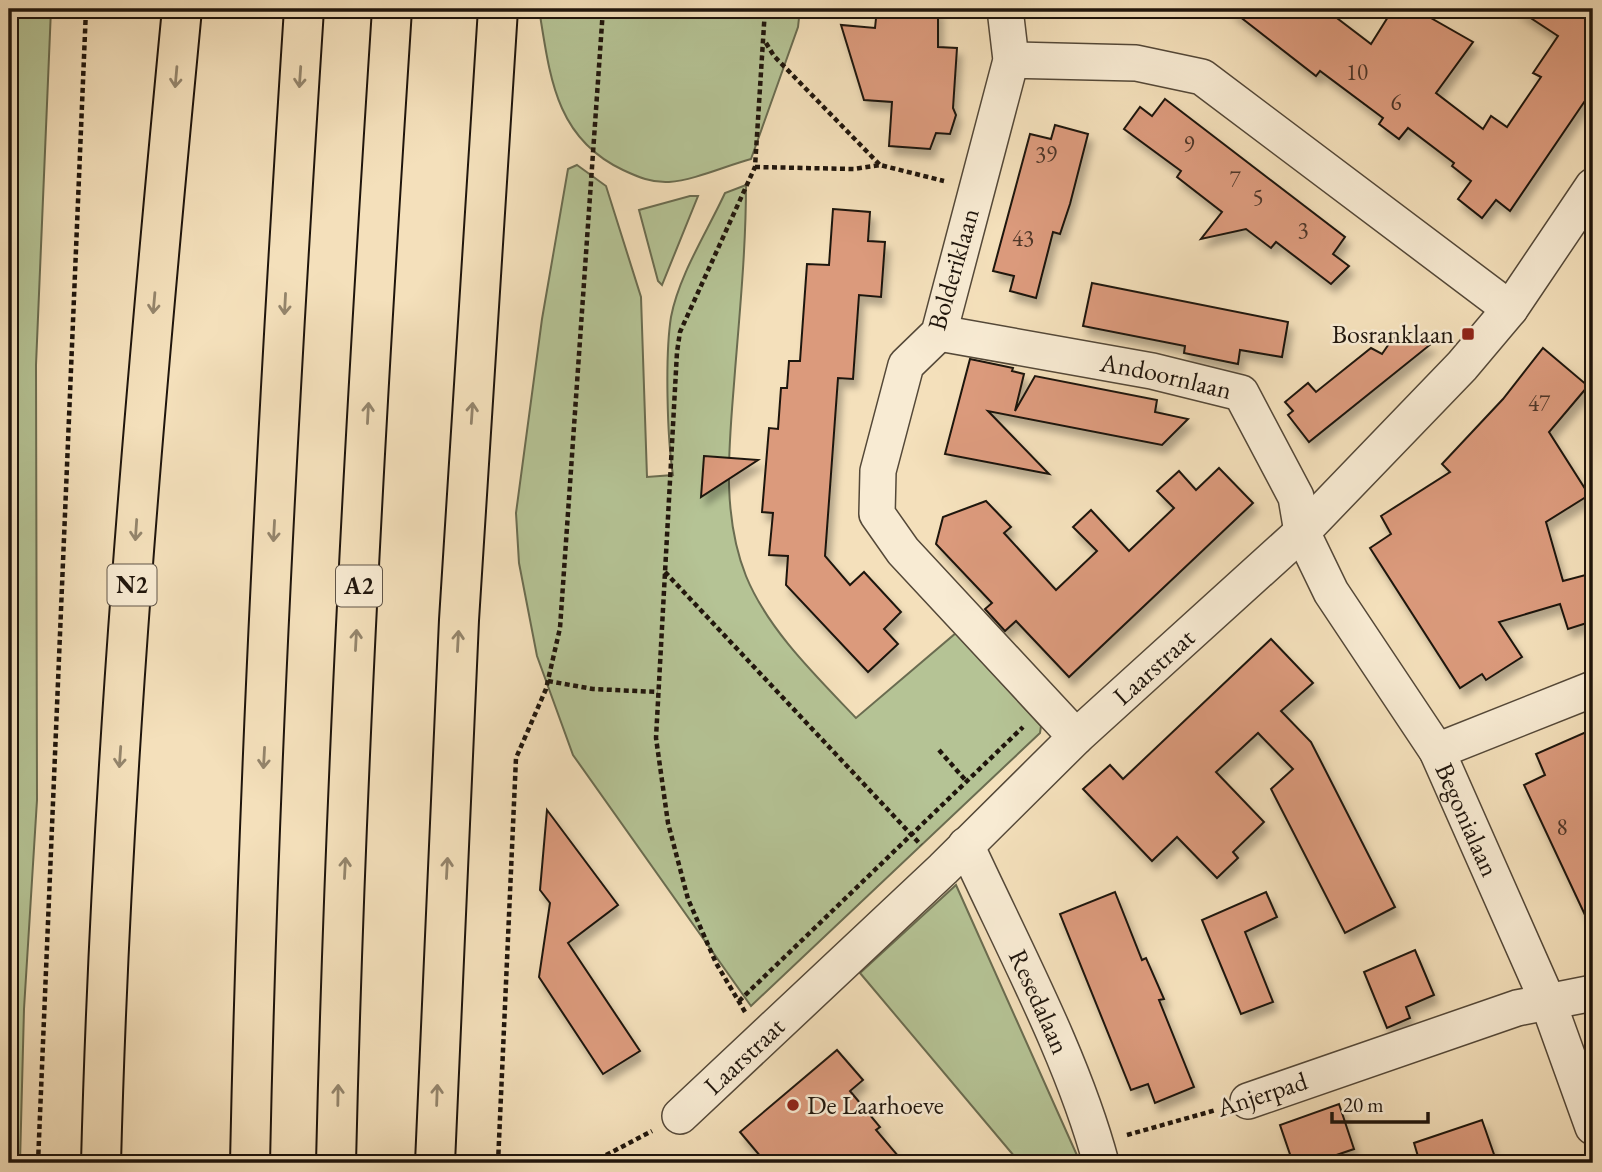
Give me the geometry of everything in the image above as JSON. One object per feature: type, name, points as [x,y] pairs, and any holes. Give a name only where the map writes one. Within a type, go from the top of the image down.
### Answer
[{"type":"highway","name":"N2","points":[[102,1163],[106,969],[127,645],[152,320],[182,9]]},
{"type":"highway","points":[[250,1163],[254,967],[284,320],[304,9]]},
{"type":"highway","name":"A2","points":[[336,1163],[341,955],[373,299],[392,9]]},
{"type":"highway","points":[[435,1163],[460,607],[498,9]]},
{"type":"street","name":"Bolderiklaan","points":[[1005,9],[1011,60],[939,333],[906,365],[878,471],[877,514],[903,551],[1068,729]]},
{"type":"street","points":[[1011,60],[1136,63],[1202,77],[1510,309]]},
{"type":"street","name":"Laarstraat","points":[[680,1116],[954,857],[1068,729],[1302,532],[1462,366],[1510,309],[1593,186]]},
{"type":"street","name":"Andoornlaan","points":[[939,333],[1152,371],[1241,393],[1296,497],[1302,532]]},
{"type":"street","name":"Begonialaan","points":[[1302,532],[1331,592],[1437,751],[1548,1002],[1593,1127]]},
{"type":"street","points":[[1437,751],[1593,689]]},
{"type":"street","name":"Resedalaan","points":[[954,857],[1048,1024],[1098,1153]]},
{"type":"street","name":"Anjerpad","points":[[1248,1101],[1517,1008],[1593,993]]},
{"type":"path","points":[[37,1163],[86,9]]},
{"type":"path","points":[[498,1163],[516,758],[548,681],[560,628],[603,9]]},
{"type":"path","points":[[765,9],[755,167],[680,332],[656,737],[671,836],[688,900],[716,963],[739,1001],[766,1037]]},
{"type":"path","points":[[765,42],[774,56],[880,165]]},
{"type":"path","points":[[755,167],[854,169],[880,165],[975,189]]},
{"type":"path","points":[[665,572],[910,834],[954,857]]},
{"type":"path","points":[[548,681],[593,689],[658,692]]},
{"type":"path","points":[[739,1001],[1032,719],[1045,733],[1068,729]]},
{"type":"path","points":[[939,750],[967,782]]},
{"type":"path","name":"Anjerpad","points":[[1098,1153],[1248,1101]]},
{"type":"path","points":[[591,1163],[680,1116]]},
{"type":"green space","points":[[9,9],[51,9],[36,365],[37,800],[24,1009],[20,1163],[9,1163]]},
{"type":"green space","points":[[539,9],[800,9],[798,27],[751,159],[689,179],[663,182],[634,175],[600,157],[569,123],[552,81]]},
{"type":"green space","points":[[577,165],[606,186],[641,297],[647,477],[673,475],[667,374],[671,317],[680,285],[725,193],[746,185],[729,475],[738,551],[755,596],[780,634],[856,718],[956,633],[1041,726],[1040,733],[751,1006],[573,755],[537,656],[519,563],[516,513],[542,319],[568,169]]},
{"type":"green space","points":[[698,196],[662,285],[658,281],[639,210]]},
{"type":"green space","points":[[956,885],[1080,1163],[1020,1163],[860,973]]},
{"type":"building","points":[[877,9],[938,9],[938,47],[957,48],[953,108],[956,115],[950,134],[936,133],[930,149],[889,146],[892,102],[864,100],[841,25],[875,28]]},
{"type":"building","points":[[1230,9],[1325,9],[1371,44],[1393,9],[1415,9],[1473,42],[1436,93],[1483,129],[1491,116],[1507,127],[1541,77],[1533,73],[1558,36],[1517,9],[1593,9],[1593,89],[1510,211],[1496,200],[1482,218],[1458,199],[1471,181],[1452,166],[1454,163],[1408,128],[1399,139],[1379,124],[1383,118],[1320,71],[1316,76]]},
{"type":"building","points":[[1165,99],[1345,237],[1333,254],[1349,266],[1331,284],[1276,242],[1271,248],[1246,229],[1201,239],[1222,212],[1177,177],[1181,171],[1124,129],[1140,107],[1152,116]]},
{"type":"building","points":[[1055,125],[1088,134],[1070,204],[1060,234],[1053,232],[1036,298],[1010,291],[1014,276],[993,271],[1030,134],[1051,139]]},
{"type":"building","points":[[833,209],[870,212],[868,241],[885,242],[881,297],[859,295],[853,379],[838,378],[825,556],[850,585],[864,572],[901,612],[884,629],[898,644],[868,672],[786,585],[788,556],[769,555],[773,513],[762,512],[769,428],[778,429],[781,388],[787,388],[789,361],[800,361],[807,264],[829,265]]},
{"type":"building","points":[[1092,283],[1288,322],[1282,357],[1240,350],[1238,364],[1184,353],[1185,346],[1083,326]]},
{"type":"building","points":[[1393,338],[1431,344],[1309,442],[1288,415],[1293,411],[1285,402],[1308,383],[1316,392],[1371,348],[1382,354]]},
{"type":"building","points":[[1543,348],[1588,386],[1549,432],[1589,495],[1546,522],[1563,581],[1593,573],[1593,621],[1568,629],[1560,604],[1499,622],[1522,657],[1486,680],[1482,674],[1460,688],[1370,548],[1391,534],[1381,516],[1450,472],[1442,464],[1503,399]]},
{"type":"building","points":[[970,359],[1013,368],[1012,371],[1024,374],[1015,411],[1035,376],[1157,400],[1155,412],[1188,419],[1162,445],[988,411],[1049,474],[945,454]]},
{"type":"building","points":[[704,456],[758,460],[701,497]]},
{"type":"building","points":[[1219,468],[1253,503],[1069,677],[1016,621],[1005,631],[985,609],[992,603],[936,544],[943,517],[986,501],[1011,527],[1004,533],[1056,590],[1097,551],[1073,527],[1091,510],[1129,551],[1174,508],[1157,491],[1179,471],[1196,490]]},
{"type":"building","points":[[1271,639],[1313,683],[1281,711],[1311,742],[1395,907],[1345,933],[1271,789],[1293,769],[1258,733],[1216,772],[1264,822],[1233,852],[1238,858],[1217,878],[1177,837],[1152,861],[1083,789],[1110,765],[1123,779]]},
{"type":"building","points":[[1593,729],[1593,932],[1524,785],[1545,775],[1536,754]]},
{"type":"building","points":[[547,810],[618,905],[568,943],[640,1051],[603,1074],[539,977],[550,903],[540,890]]},
{"type":"building","points":[[1115,892],[1142,960],[1146,958],[1164,999],[1159,1000],[1194,1087],[1155,1103],[1148,1084],[1131,1090],[1060,914]]},
{"type":"building","points":[[1266,892],[1277,917],[1245,932],[1273,1002],[1241,1014],[1202,920]]},
{"type":"building","points":[[1415,950],[1434,995],[1406,1007],[1410,1018],[1387,1028],[1364,972]]},
{"type":"building","points":[[837,1050],[863,1080],[850,1091],[880,1127],[876,1130],[904,1163],[766,1163],[740,1132]]},
{"type":"building","points":[[1339,1104],[1354,1149],[1313,1163],[1293,1163],[1280,1125]]},
{"type":"building","points":[[1482,1120],[1497,1163],[1420,1163],[1414,1143]]},
{"type":"place","name":"Bosranklaan","points":[[1468,334]]},
{"type":"place","name":"De Laarhoeve","points":[[793,1105]]}]
